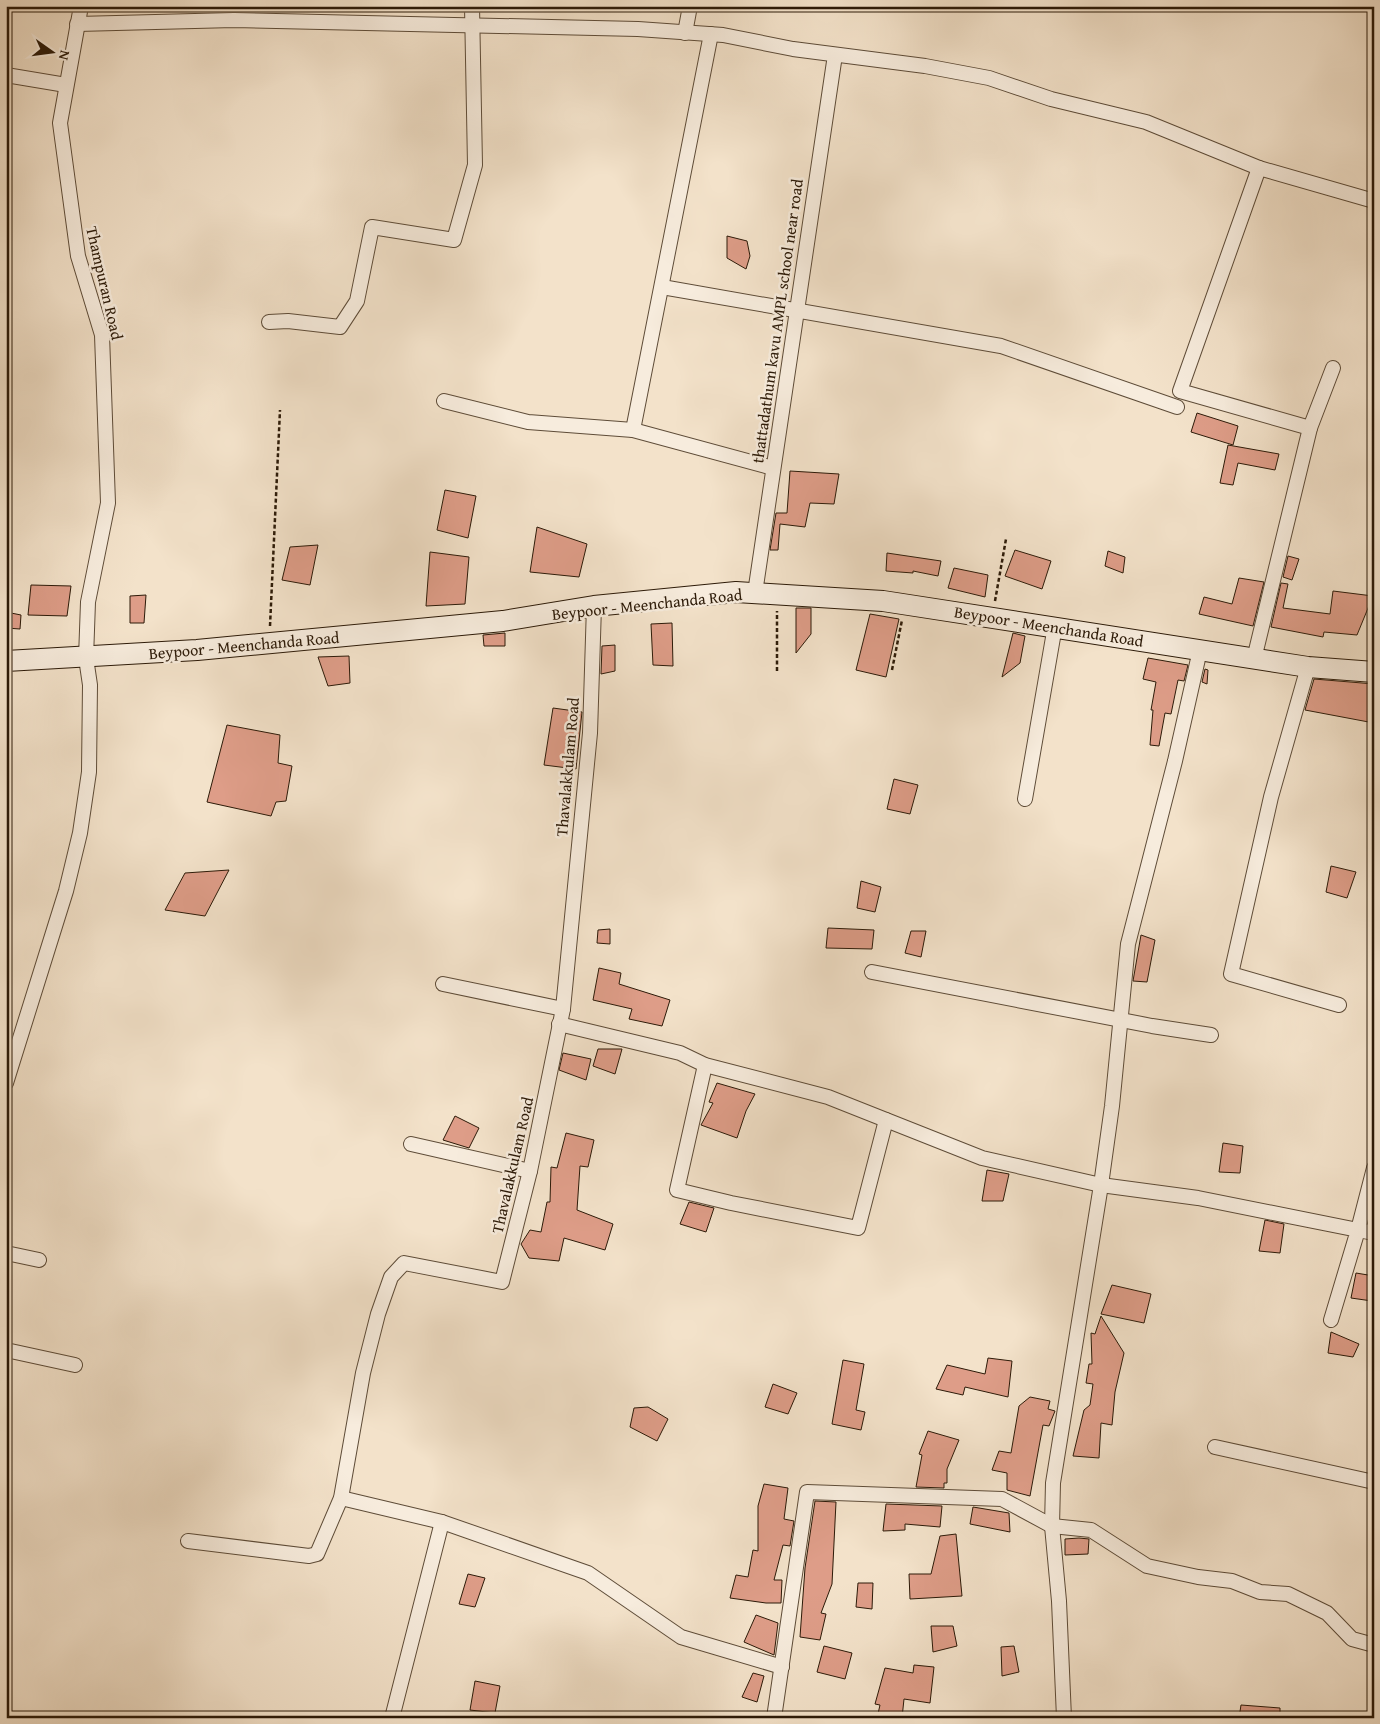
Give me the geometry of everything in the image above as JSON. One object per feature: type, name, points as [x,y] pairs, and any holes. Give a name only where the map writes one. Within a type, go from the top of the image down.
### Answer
[{"type":"main road","name":"Beypoor - Meenchanda Road","points":[[6,661],[86,658],[503,621],[594,606],[736,592],[905,604],[1056,626],[1308,667],[1374,672]]},
{"type":"street","name":"Thampuran Road","points":[[6,1083],[66,891],[80,833],[89,772],[90,685],[86,658],[88,602],[108,503],[102,335],[78,256],[60,123],[81,6]]},
{"type":"street","points":[[269,322],[288,321],[340,327],[357,301],[372,227],[454,240],[475,165],[472,6]]},
{"type":"street","points":[[685,33],[690,6]]},
{"type":"street","points":[[77,24],[234,20],[638,29],[711,34],[835,55],[925,66],[988,78],[1052,99],[1146,122],[1259,168],[1374,201]]},
{"type":"street","points":[[633,430],[711,34]]},
{"type":"street","name":"thattadathum kavu AMPL school near road","points":[[755,593],[835,55]]},
{"type":"street","points":[[6,75],[66,85]]},
{"type":"street","points":[[1259,168],[1180,391],[1310,428]]},
{"type":"street","points":[[662,286],[1001,346],[1177,407]]},
{"type":"street","points":[[1254,659],[1310,428],[1333,368]]},
{"type":"street","points":[[444,401],[528,422],[633,430],[773,468]]},
{"type":"street","name":"Thavalakkulam Road","points":[[341,1498],[362,1373],[378,1314],[391,1277],[404,1263],[502,1282],[530,1171],[563,1009],[590,733],[594,606]]},
{"type":"street","points":[[1025,800],[1056,626]]},
{"type":"street","points":[[1064,1718],[1059,1602],[1052,1526],[1053,1482],[1101,1185],[1121,1020],[1128,944],[1175,761],[1200,650]]},
{"type":"street","points":[[1308,667],[1271,797],[1231,974],[1339,1005]]},
{"type":"street","points":[[872,972],[1211,1036]]},
{"type":"street","points":[[443,984],[563,1009]]},
{"type":"street","points":[[559,1024],[680,1054],[705,1065],[828,1098],[982,1158],[1101,1185],[1198,1198],[1374,1233]]},
{"type":"street","points":[[705,1065],[677,1190],[731,1203],[858,1228],[886,1120]]},
{"type":"street","points":[[411,1144],[530,1171]]},
{"type":"street","points":[[1331,1320],[1374,1168]]},
{"type":"street","points":[[6,1253],[39,1260]]},
{"type":"street","points":[[6,1350],[75,1365]]},
{"type":"street","points":[[1215,1446],[1374,1482]]},
{"type":"street","points":[[774,1718],[807,1492],[1002,1499],[1052,1526],[1092,1530],[1147,1566],[1198,1577],[1232,1581],[1260,1592],[1288,1594],[1327,1613],[1352,1639],[1374,1645]]},
{"type":"street","points":[[188,1541],[309,1556],[317,1554],[341,1498],[442,1522],[588,1573],[681,1637],[782,1667]]},
{"type":"street","points":[[392,1718],[442,1522]]},
{"type":"path","points":[[269,643],[280,410]]},
{"type":"path","points":[[992,617],[1006,539]]},
{"type":"path","points":[[777,670],[778,594]]},
{"type":"path","points":[[892,670],[905,604]]},
{"type":"building","points":[[727,236],[747,241],[750,256],[746,269],[727,258]]},
{"type":"building","points":[[1197,413],[1238,426],[1233,445],[1191,432]]},
{"type":"building","points":[[1228,445],[1279,454],[1275,470],[1238,463],[1233,485],[1220,483]]},
{"type":"building","points":[[790,471],[839,474],[834,504],[810,503],[805,527],[780,524],[778,550],[770,550],[776,513],[787,513]]},
{"type":"building","points":[[445,490],[476,496],[468,538],[437,530]]},
{"type":"building","points":[[537,527],[587,544],[579,577],[530,572]]},
{"type":"building","points":[[318,545],[310,585],[282,580],[290,547]]},
{"type":"building","points":[[1015,550],[1051,561],[1042,589],[1005,576]]},
{"type":"building","points":[[1108,551],[1125,557],[1123,573],[1105,566]]},
{"type":"building","points":[[430,552],[469,557],[465,604],[426,606]]},
{"type":"building","points":[[887,553],[941,561],[938,576],[913,571],[913,573],[886,571]]},
{"type":"building","points":[[1288,556],[1299,559],[1292,580],[1283,577]]},
{"type":"building","points":[[954,568],[988,575],[985,597],[948,588]]},
{"type":"building","points":[[1239,578],[1264,582],[1253,626],[1199,614],[1204,597],[1232,604]]},
{"type":"building","points":[[1281,583],[1288,584],[1283,608],[1330,614],[1333,591],[1373,596],[1357,635],[1324,632],[1323,637],[1271,627]]},
{"type":"building","points":[[31,585],[71,586],[67,616],[28,615]]},
{"type":"building","points":[[146,595],[144,623],[130,623],[130,596]]},
{"type":"building","points":[[796,608],[811,608],[811,634],[796,653]]},
{"type":"building","points":[[6,612],[21,615],[20,629],[6,628]]},
{"type":"building","points":[[870,614],[899,619],[886,677],[856,670]]},
{"type":"building","points":[[672,623],[673,666],[653,665],[651,624]]},
{"type":"building","points":[[505,633],[505,646],[484,646],[483,635]]},
{"type":"building","points":[[1013,633],[1025,636],[1020,663],[1002,677]]},
{"type":"building","points":[[615,645],[615,671],[601,674],[602,646]]},
{"type":"building","points":[[349,656],[350,683],[328,686],[318,657]]},
{"type":"building","points":[[1148,658],[1188,665],[1184,681],[1178,680],[1171,714],[1165,713],[1159,746],[1150,745],[1153,710],[1151,710],[1156,682],[1143,679]]},
{"type":"building","points":[[1205,669],[1208,670],[1207,684],[1202,682]]},
{"type":"building","points":[[1314,679],[1374,684],[1374,723],[1305,710]]},
{"type":"building","points":[[553,708],[582,712],[576,769],[544,765]]},
{"type":"building","points":[[227,725],[280,735],[278,763],[292,766],[286,801],[276,802],[271,816],[207,802]]},
{"type":"building","points":[[894,779],[918,785],[910,814],[887,809]]},
{"type":"building","points":[[1331,866],[1356,872],[1347,898],[1326,892]]},
{"type":"building","points":[[229,870],[205,916],[165,910],[185,873]]},
{"type":"building","points":[[861,881],[881,887],[875,912],[857,908]]},
{"type":"building","points":[[828,928],[874,930],[872,949],[826,948]]},
{"type":"building","points":[[610,929],[610,944],[597,943],[598,930]]},
{"type":"building","points":[[911,931],[926,931],[921,957],[905,953]]},
{"type":"building","points":[[1141,935],[1155,940],[1147,982],[1133,981]]},
{"type":"building","points":[[599,968],[621,973],[619,984],[670,1000],[662,1026],[629,1019],[632,1009],[593,1000]]},
{"type":"building","points":[[598,1049],[622,1049],[615,1074],[593,1066]]},
{"type":"building","points":[[563,1053],[591,1059],[586,1080],[559,1070]]},
{"type":"building","points":[[717,1083],[755,1094],[746,1111],[737,1138],[701,1125],[713,1103],[709,1102]]},
{"type":"building","points":[[455,1116],[479,1128],[469,1148],[443,1140]]},
{"type":"building","points":[[566,1133],[594,1140],[588,1167],[580,1166],[577,1210],[613,1224],[605,1250],[564,1238],[559,1261],[529,1258],[521,1244],[530,1230],[541,1232],[547,1202],[550,1202],[551,1167],[557,1168]]},
{"type":"building","points":[[1223,1143],[1243,1146],[1240,1173],[1219,1172]]},
{"type":"building","points":[[987,1170],[1009,1174],[1003,1201],[982,1201]]},
{"type":"building","points":[[689,1202],[714,1208],[706,1232],[680,1224]]},
{"type":"building","points":[[1265,1220],[1284,1224],[1280,1253],[1259,1251]]},
{"type":"building","points":[[1356,1273],[1374,1276],[1372,1301],[1351,1298]]},
{"type":"building","points":[[1112,1285],[1151,1294],[1144,1323],[1101,1314]]},
{"type":"building","points":[[1101,1316],[1124,1353],[1115,1392],[1112,1425],[1101,1423],[1099,1458],[1073,1456],[1084,1410],[1090,1405],[1093,1384],[1086,1383],[1089,1364],[1092,1364],[1091,1333],[1095,1334]]},
{"type":"building","points":[[1331,1332],[1359,1344],[1353,1357],[1328,1353]]},
{"type":"building","points":[[988,1358],[1012,1361],[1008,1397],[965,1387],[963,1395],[936,1389],[947,1365],[985,1374]]},
{"type":"building","points":[[843,1360],[864,1364],[856,1410],[865,1412],[861,1430],[832,1424]]},
{"type":"building","points":[[773,1384],[797,1393],[788,1414],[765,1407]]},
{"type":"building","points":[[1030,1397],[1050,1401],[1048,1409],[1055,1411],[1049,1426],[1043,1425],[1030,1496],[1007,1490],[1007,1473],[992,1470],[999,1451],[1011,1453],[1019,1406]]},
{"type":"building","points":[[648,1407],[668,1419],[657,1441],[630,1427],[634,1408]]},
{"type":"building","points":[[928,1431],[959,1440],[947,1469],[947,1483],[944,1483],[944,1488],[916,1487],[922,1455],[919,1454]]},
{"type":"building","points":[[764,1484],[788,1488],[784,1519],[794,1521],[790,1546],[783,1545],[774,1580],[782,1580],[781,1603],[730,1598],[736,1575],[748,1577],[753,1550],[758,1551],[758,1506]]},
{"type":"building","points":[[815,1501],[836,1502],[832,1584],[821,1613],[826,1614],[820,1640],[800,1637],[805,1568]]},
{"type":"building","points":[[886,1504],[942,1506],[940,1527],[905,1524],[905,1530],[883,1531]]},
{"type":"building","points":[[973,1507],[1009,1513],[1010,1532],[970,1524]]},
{"type":"building","points":[[956,1534],[962,1596],[910,1599],[909,1574],[931,1574],[940,1536]]},
{"type":"building","points":[[1065,1539],[1089,1539],[1088,1554],[1065,1555]]},
{"type":"building","points":[[468,1574],[485,1578],[475,1607],[459,1604]]},
{"type":"building","points":[[858,1583],[873,1583],[872,1609],[856,1607]]},
{"type":"building","points":[[756,1615],[778,1623],[774,1655],[744,1642]]},
{"type":"building","points":[[931,1626],[953,1626],[957,1646],[933,1652]]},
{"type":"building","points":[[824,1646],[852,1653],[845,1679],[817,1672]]},
{"type":"building","points":[[1014,1646],[1019,1672],[1002,1676],[1001,1647]]},
{"type":"building","points":[[914,1665],[934,1667],[930,1703],[904,1699],[902,1718],[877,1718],[880,1705],[875,1704],[885,1668],[913,1673]]},
{"type":"building","points":[[753,1673],[764,1676],[757,1702],[742,1697]]},
{"type":"building","points":[[475,1681],[500,1686],[495,1713],[470,1710]]},
{"type":"building","points":[[1241,1705],[1280,1708],[1280,1718],[1239,1718]]}]
